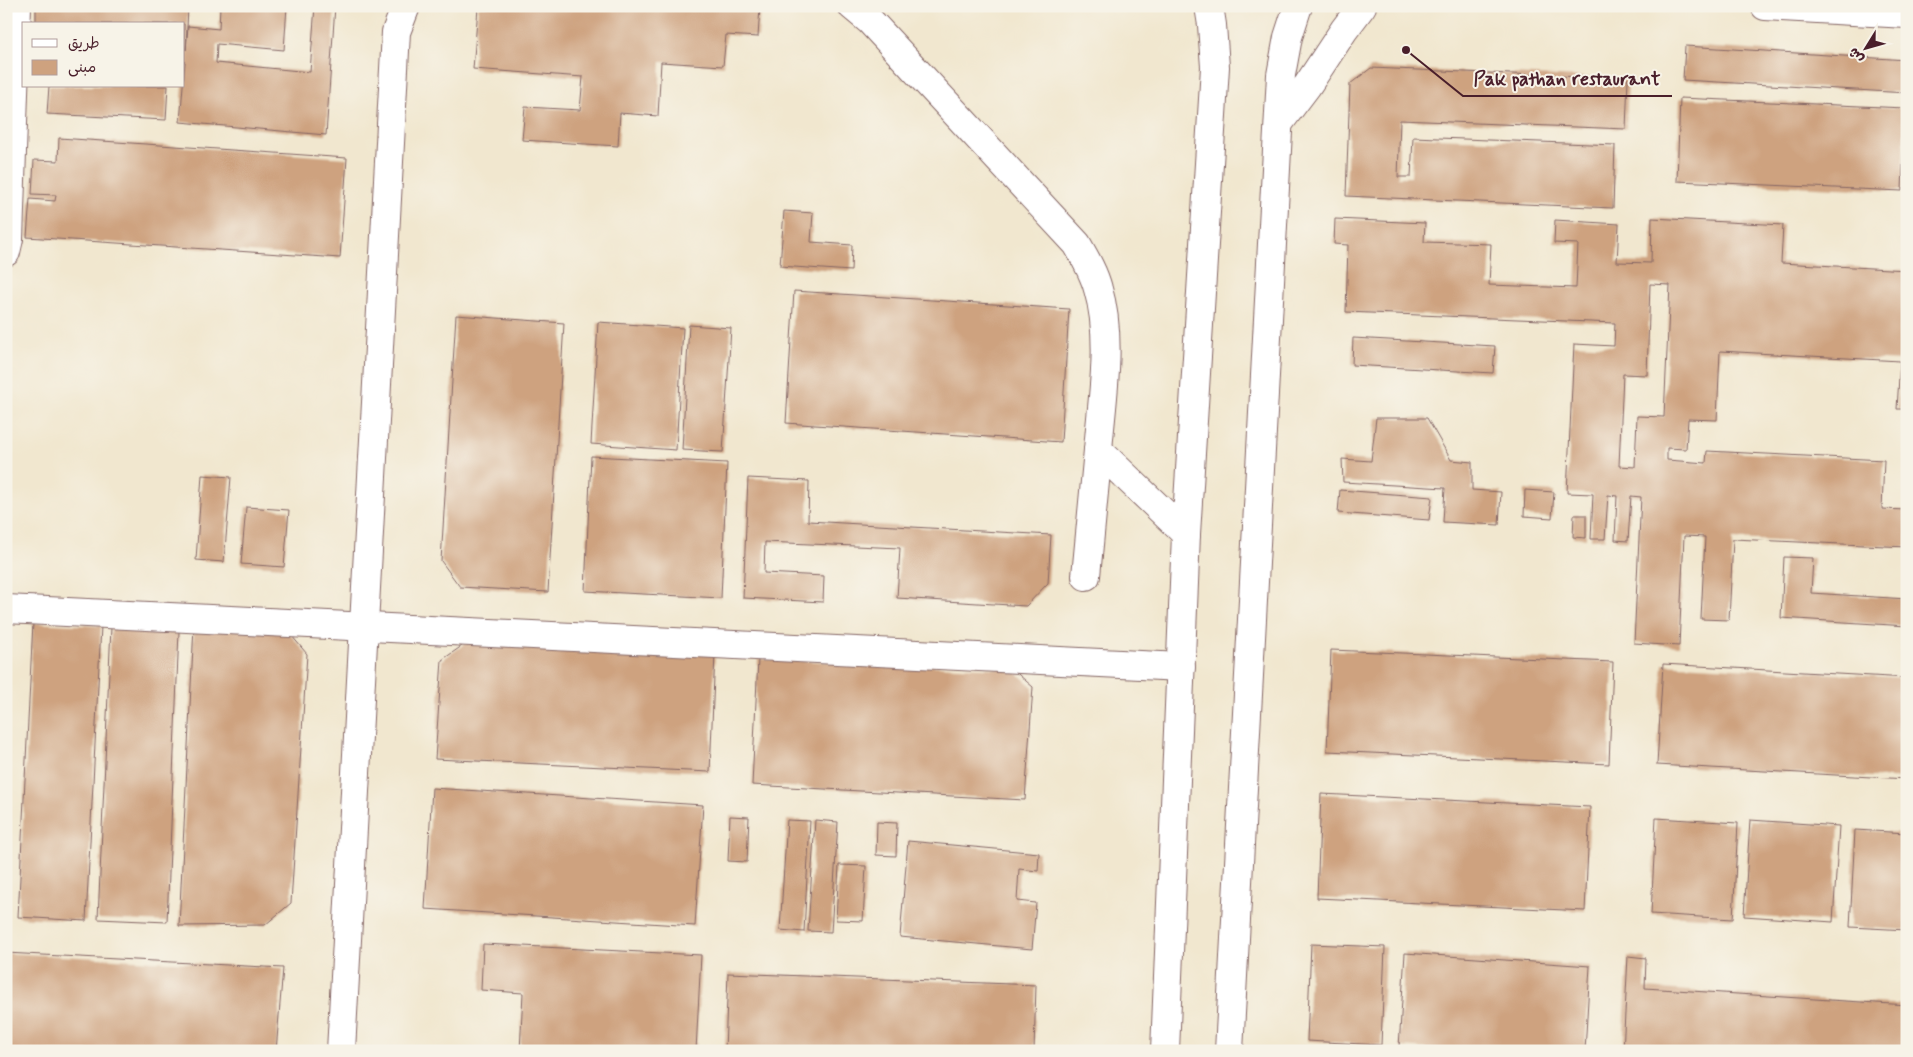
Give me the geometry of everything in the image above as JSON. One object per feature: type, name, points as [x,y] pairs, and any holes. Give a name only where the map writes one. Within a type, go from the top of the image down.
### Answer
[{"type":"main road","points":[[6,252],[9,238],[17,6]]},
{"type":"main road","points":[[389,6],[396,32]]},
{"type":"main road","points":[[341,1051],[396,32],[406,6]]},
{"type":"main road","points":[[852,6],[870,21],[1077,244],[1098,288],[1104,312],[1106,336],[1086,576]]},
{"type":"main road","points":[[1165,1051],[1186,534],[1215,67],[1209,6]]},
{"type":"main road","points":[[1229,1051],[1281,74],[1288,38],[1298,6]]},
{"type":"main road","points":[[1279,122],[1307,86],[1362,6]]},
{"type":"main road","points":[[1765,6],[1907,14]]},
{"type":"main road","points":[[1098,450],[1186,534]]},
{"type":"main road","points":[[6,609],[1181,667]]},
{"type":"building","points":[[36,6],[188,6],[186,50],[188,26],[219,29],[220,6],[287,6],[284,50],[217,44],[216,63],[310,72],[315,6],[335,6],[326,135],[180,122],[183,88],[185,88],[185,22],[36,22]]},
{"type":"building","points":[[480,6],[760,7],[758,37],[726,35],[723,66],[661,62],[658,116],[620,113],[618,146],[522,140],[525,107],[580,110],[583,77],[473,69],[478,8]]},
{"type":"building","points":[[1685,46],[1907,60],[1907,93],[1683,80]]},
{"type":"building","points":[[1371,68],[1628,79],[1626,129],[1400,120],[1398,177],[1411,177],[1413,137],[1615,145],[1613,208],[1346,196],[1350,84]]},
{"type":"building","points":[[49,88],[168,88],[166,120],[47,114]]},
{"type":"building","points":[[1680,98],[1905,108],[1902,191],[1677,181]]},
{"type":"building","points":[[59,138],[347,158],[340,258],[27,237],[30,199],[55,201],[56,195],[32,194],[34,160],[58,161]]},
{"type":"building","points":[[784,211],[813,213],[811,242],[852,245],[851,271],[780,266]]},
{"type":"building","points":[[1652,218],[1783,225],[1781,263],[1907,270],[1907,409],[1897,409],[1900,361],[1720,351],[1717,420],[1688,419],[1686,449],[1667,448],[1667,460],[1706,463],[1707,451],[1884,460],[1882,509],[1907,510],[1907,547],[1733,539],[1729,620],[1701,619],[1705,537],[1684,536],[1679,646],[1634,643],[1641,497],[1631,496],[1628,541],[1615,540],[1617,496],[1608,495],[1605,539],[1591,539],[1593,494],[1567,493],[1574,344],[1614,346],[1615,323],[1346,312],[1348,245],[1334,244],[1335,219],[1425,223],[1424,242],[1491,244],[1489,285],[1576,288],[1578,244],[1554,243],[1555,220],[1619,224],[1617,262],[1651,263]],"holes":[[[1650,284],[1670,285],[1664,417],[1637,416],[1635,467],[1619,466],[1623,374],[1647,375]]]},
{"type":"building","points":[[794,291],[1069,309],[1061,442],[786,423]]},
{"type":"building","points":[[456,315],[564,323],[548,592],[460,587],[441,561]]},
{"type":"building","points":[[598,322],[683,328],[676,450],[591,444]]},
{"type":"building","points":[[689,325],[731,328],[723,452],[682,450]]},
{"type":"building","points":[[1353,338],[1495,346],[1493,373],[1352,365]]},
{"type":"building","points":[[1376,418],[1427,418],[1451,460],[1472,462],[1472,490],[1501,492],[1499,525],[1443,522],[1445,488],[1343,482],[1342,459],[1371,461]]},
{"type":"building","points":[[591,456],[727,463],[721,598],[585,591]]},
{"type":"building","points":[[202,475],[231,477],[224,562],[196,560]]},
{"type":"building","points":[[748,478],[809,481],[808,521],[1051,535],[1048,583],[1026,606],[897,598],[900,548],[765,542],[764,573],[824,576],[823,602],[743,598]]},
{"type":"building","points":[[1340,490],[1432,497],[1429,520],[1338,513]]},
{"type":"building","points":[[1525,490],[1554,492],[1552,518],[1524,516]]},
{"type":"building","points":[[246,507],[289,510],[284,567],[241,564]]},
{"type":"building","points":[[1574,515],[1586,515],[1586,538],[1573,537]]},
{"type":"building","points":[[1784,557],[1813,558],[1811,593],[1907,599],[1907,626],[1781,618]]},
{"type":"building","points":[[33,623],[101,626],[86,921],[18,917]]},
{"type":"building","points":[[194,626],[286,629],[307,654],[291,903],[265,925],[179,926]]},
{"type":"building","points":[[111,627],[179,631],[167,922],[98,919]]},
{"type":"building","points":[[469,641],[715,653],[710,772],[435,759],[442,660]]},
{"type":"building","points":[[1331,650],[1613,662],[1609,764],[1327,751]]},
{"type":"building","points":[[758,659],[1012,669],[1033,687],[1025,800],[752,785]]},
{"type":"building","points":[[1663,664],[1907,678],[1907,779],[1657,765]]},
{"type":"building","points":[[432,788],[703,805],[695,926],[425,909]]},
{"type":"building","points":[[1321,794],[1590,807],[1585,911],[1317,898]]},
{"type":"building","points":[[730,816],[749,817],[747,862],[728,861]]},
{"type":"building","points":[[1656,818],[1738,823],[1733,919],[1651,914]]},
{"type":"building","points":[[787,820],[810,821],[804,932],[780,930]]},
{"type":"building","points":[[815,820],[838,822],[831,932],[808,931]]},
{"type":"building","points":[[1750,820],[1839,826],[1833,922],[1744,916]]},
{"type":"building","points":[[877,822],[897,823],[896,856],[876,855]]},
{"type":"building","points":[[1855,830],[1907,833],[1907,930],[1850,927]]},
{"type":"building","points":[[908,841],[1039,853],[1038,871],[1019,869],[1017,901],[1036,903],[1032,949],[900,937]]},
{"type":"building","points":[[839,865],[866,866],[863,921],[836,920]]},
{"type":"building","points":[[483,944],[701,955],[696,1051],[520,1051],[523,993],[481,990]]},
{"type":"building","points":[[1311,944],[1385,947],[1381,1045],[1307,1041]]},
{"type":"building","points":[[6,953],[283,968],[276,1051],[6,1051]]},
{"type":"building","points":[[1405,953],[1590,966],[1585,1051],[1459,1051],[1399,1047]]},
{"type":"building","points":[[1628,956],[1646,958],[1645,988],[1907,1005],[1905,1051],[1623,1051]]},
{"type":"building","points":[[728,973],[1036,985],[1034,1051],[725,1051]]},
{"type":"place","name":"Pak pathan restaurant","points":[[1406,50]]}]
